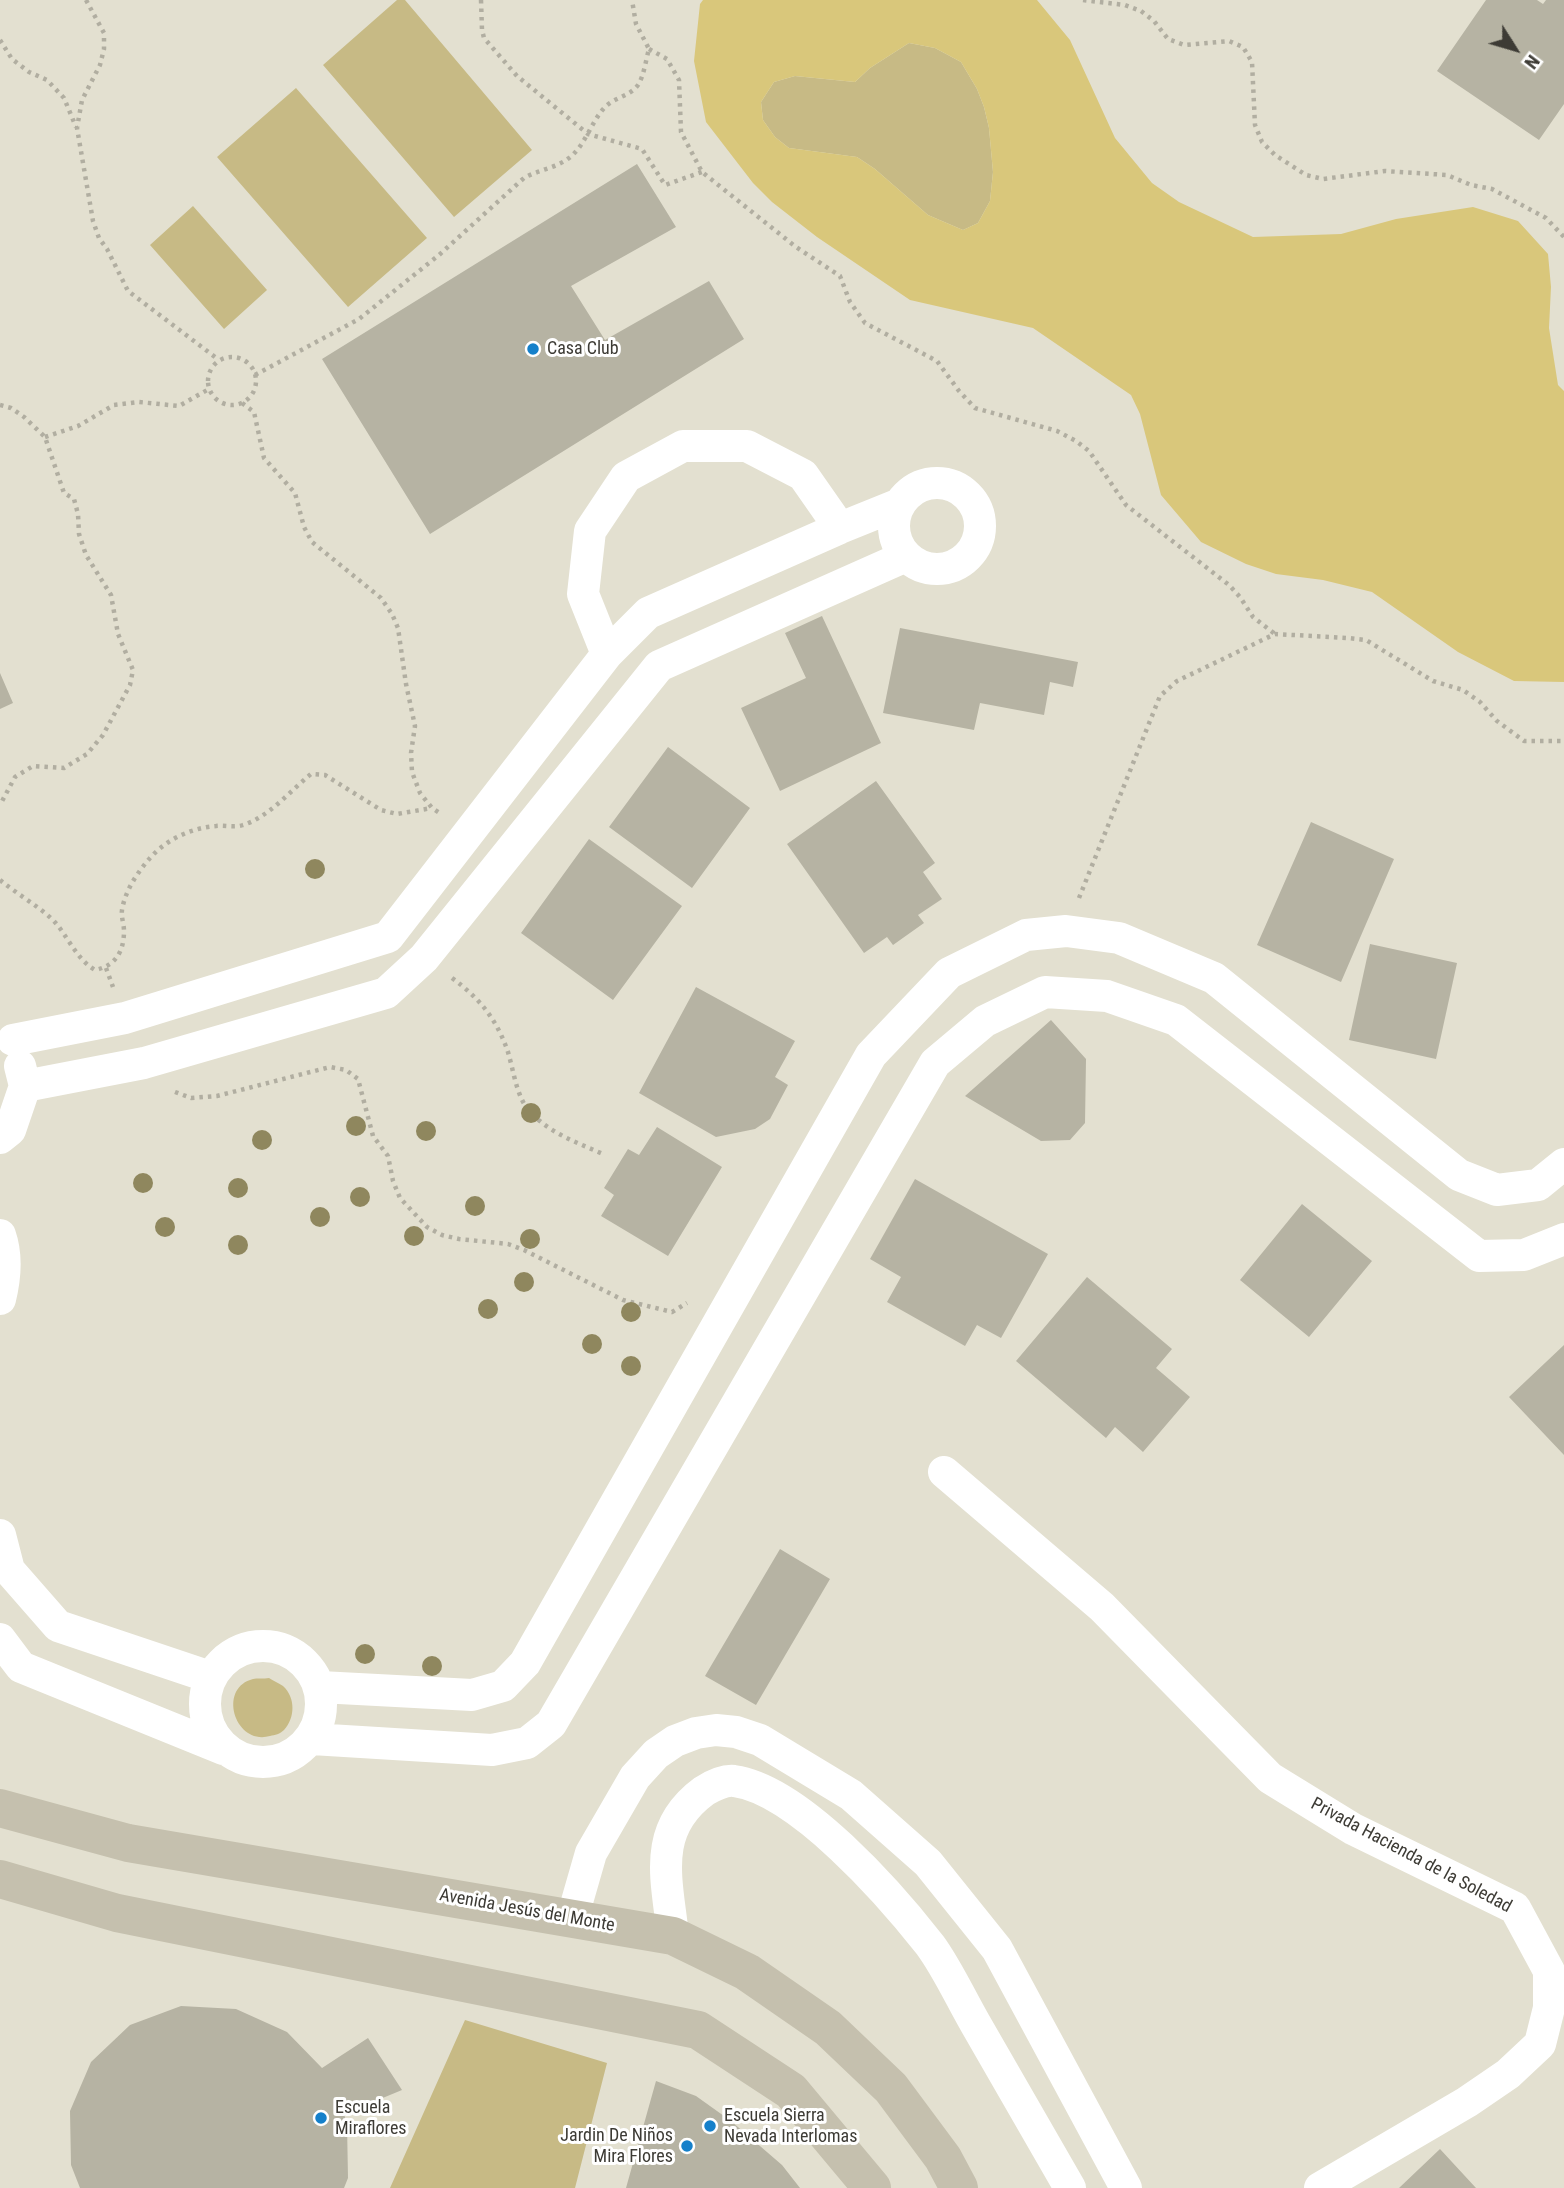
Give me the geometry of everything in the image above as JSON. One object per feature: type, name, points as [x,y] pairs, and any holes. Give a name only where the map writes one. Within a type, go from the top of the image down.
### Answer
[{"type":"main road","name":"Avenida Jesús del Monte","points":[[0,1808],[128,1843],[673,1936],[747,1972],[828,2028],[891,2088],[943,2158],[959,2188]]},
{"type":"main road","points":[[0,1879],[117,1913],[698,2030],[791,2091],[872,2188]]},
{"type":"street","points":[[607,654],[583,594],[590,531],[626,477],[682,446],[747,446],[803,475],[840,528]]},
{"type":"street","points":[[0,1138],[9,1130],[24,1086],[7,1033],[125,1018],[388,937],[607,654],[648,613],[897,505],[917,486],[944,482],[969,495],[981,520],[976,547],[956,566],[929,570],[904,557],[893,532],[897,505]]},
{"type":"street","points":[[24,1086],[144,1063],[386,993],[424,958],[659,666],[904,557]]},
{"type":"street","points":[[320,1686],[472,1695],[503,1686],[525,1663],[871,1055],[949,974],[1026,935],[1066,932],[1119,937],[1214,978],[1458,1175],[1497,1190],[1538,1185],[1564,1164]]},
{"type":"street","points":[[312,1739],[492,1750],[527,1743],[551,1724],[935,1063],[985,1021],[1045,992],[1107,996],[1176,1020],[1479,1256],[1524,1255],[1564,1239]]},
{"type":"street","points":[[0,1235],[4,1247],[0,1299]]},
{"type":"street","name":"Privada Hacienda de la Soledad","points":[[944,1472],[1102,1607],[1270,1778],[1353,1829],[1515,1908],[1549,1971],[1549,2008],[1540,2044],[1508,2074],[1467,2102],[1320,2188]]},
{"type":"street","points":[[0,1535],[9,1570],[58,1626],[210,1677]]},
{"type":"street","points":[[0,1639],[21,1667],[252,1763],[286,1760],[312,1739],[320,1723],[323,1704],[320,1686],[301,1658],[268,1644],[235,1652],[210,1677],[204,1702],[208,1728],[223,1749]]},
{"type":"street","points":[[572,1919],[591,1853],[635,1777],[656,1754],[676,1741],[696,1733],[716,1730],[736,1731],[760,1740],[851,1796],[928,1863],[997,1949],[1126,2188]]},
{"type":"street","points":[[673,1936],[666,1866],[667,1842],[678,1817],[692,1800],[710,1787],[731,1780],[790,1804],[864,1869],[931,1947],[1070,2188]]},
{"type":"path","points":[[76,128],[82,100],[100,65],[104,49],[104,33],[86,0]]},
{"type":"path","points":[[481,0],[484,38],[517,76],[588,134],[642,149],[665,185],[702,172]]},
{"type":"path","points":[[632,0],[636,24],[649,49],[667,59],[679,80],[681,132],[702,172],[796,247],[840,276],[850,302],[865,323],[937,361],[958,391],[975,408],[1057,431],[1089,451],[1126,505],[1229,585],[1253,617],[1275,634]]},
{"type":"path","points":[[1083,0],[1125,5],[1141,11],[1154,21],[1168,39],[1184,45],[1229,41],[1242,47],[1252,61],[1255,125],[1262,142],[1275,155],[1306,175],[1323,179],[1385,171],[1447,175],[1471,185],[1492,189],[1546,218],[1564,237]]},
{"type":"path","points":[[0,40],[12,60],[47,80],[64,98],[76,128],[93,221],[99,238],[128,291],[219,360]]},
{"type":"path","points":[[255,374],[359,319],[439,255],[524,178],[568,160],[580,147],[605,107],[614,99],[628,94],[638,84],[649,49]]},
{"type":"path","points":[[236,357],[243,359],[255,374],[256,385],[253,393],[242,403],[226,405],[213,396],[209,389],[209,372],[219,360],[236,357]]},
{"type":"path","points":[[45,437],[78,426],[114,405],[139,402],[179,406],[209,389]]},
{"type":"path","points":[[0,880],[50,917],[63,931],[84,964],[95,970],[106,968],[121,952],[124,932],[121,912],[136,876],[152,856],[192,828],[242,826],[280,802],[312,774],[325,775],[382,810],[397,814],[432,808],[420,793],[412,772],[411,753],[415,726],[395,621],[381,598],[312,542],[304,527],[295,493],[264,458],[254,412],[242,403]]},
{"type":"path","points":[[0,405],[23,416],[45,437],[64,493],[74,499],[79,534],[86,555],[111,595],[118,634],[133,670],[130,685],[103,736],[87,754],[64,768],[33,766],[15,777],[0,805]]},
{"type":"path","points":[[1066,932],[1160,696],[1177,681],[1275,634],[1366,640],[1433,681],[1463,690],[1524,741],[1564,741]]},
{"type":"path","points":[[424,958],[467,989],[484,1005],[507,1049],[515,1079],[530,1113],[559,1134],[603,1154]]},
{"type":"path","points":[[106,968],[125,1018]]},
{"type":"path","points":[[144,1063],[150,1079],[164,1089],[191,1098],[217,1097],[330,1067],[346,1070],[358,1079],[373,1136],[388,1156],[400,1198],[427,1227],[451,1237],[508,1244],[623,1300],[649,1307],[672,1312],[682,1308],[700,1293],[723,1315]]},
{"type":"shaded area","points":[[397,0],[405,0],[532,150],[454,217],[323,65]]},
{"type":"shaded area","points":[[703,0],[1037,0],[1070,40],[1115,138],[1152,183],[1179,202],[1253,237],[1341,234],[1396,219],[1473,207],[1518,221],[1548,254],[1551,287],[1549,328],[1558,385],[1564,391],[1564,682],[1514,681],[1458,652],[1372,592],[1323,580],[1276,574],[1246,564],[1201,542],[1161,495],[1140,414],[1131,395],[1033,328],[910,300],[817,237],[772,202],[753,183],[706,122],[694,61],[700,4]],"holes":[[[909,43],[935,48],[961,62],[977,89],[989,128],[993,172],[990,201],[978,223],[963,230],[928,215],[857,157],[789,148],[775,137],[763,120],[761,102],[774,82],[795,76],[855,82],[870,68]]]},
{"type":"shaded area","points":[[909,43],[935,48],[961,62],[984,107],[993,172],[990,201],[978,223],[963,230],[928,215],[857,157],[789,148],[775,137],[763,120],[761,102],[774,82],[795,76],[855,82],[870,68]]},
{"type":"shaded area","points":[[296,88],[427,238],[348,307],[217,157]]},
{"type":"shaded area","points":[[193,206],[267,290],[224,329],[150,245]]},
{"type":"shaded area","points":[[269,1678],[287,1691],[292,1702],[292,1714],[284,1730],[270,1736],[258,1737],[248,1733],[240,1725],[233,1704],[242,1684],[253,1679]]},
{"type":"shaded area","points":[[465,2020],[607,2063],[575,2188],[390,2188]]},
{"type":"building","points":[[1486,0],[1537,0],[1543,4],[1546,0],[1564,0],[1564,104],[1539,140],[1437,71]]},
{"type":"building","name":"Casa Club","points":[[637,164],[676,227],[571,286],[605,340],[709,281],[744,339],[430,534],[322,359]]},
{"type":"building","points":[[822,616],[881,743],[780,791],[741,708],[806,678],[785,633]]},
{"type":"building","points":[[900,628],[1078,662],[1073,687],[1050,682],[1044,715],[980,703],[974,730],[883,713]]},
{"type":"building","points":[[0,673],[13,703],[0,709]]},
{"type":"building","points":[[668,747],[750,808],[692,888],[609,827]]},
{"type":"building","points":[[876,781],[935,863],[923,872],[942,899],[918,915],[924,923],[893,945],[887,937],[864,953],[787,844]]},
{"type":"building","points":[[1311,822],[1394,859],[1341,982],[1257,945]]},
{"type":"building","points":[[589,839],[682,906],[613,1000],[521,933]]},
{"type":"building","points":[[1370,944],[1457,963],[1436,1059],[1349,1040]]},
{"type":"building","points":[[696,987],[795,1041],[775,1077],[788,1085],[770,1119],[755,1129],[716,1137],[639,1093]]},
{"type":"building","points":[[1051,1020],[1086,1059],[1085,1123],[1070,1140],[1041,1141],[965,1096]]},
{"type":"building","points":[[657,1127],[722,1167],[668,1256],[601,1216],[614,1195],[604,1188],[628,1149],[639,1155]]},
{"type":"building","points":[[915,1179],[1048,1254],[1001,1338],[977,1325],[965,1346],[887,1302],[901,1277],[870,1259]]},
{"type":"building","points":[[1302,1204],[1372,1261],[1309,1337],[1240,1280]]},
{"type":"building","points":[[1087,1277],[1172,1349],[1156,1368],[1190,1397],[1143,1452],[1115,1427],[1106,1438],[1016,1361]]},
{"type":"building","points":[[1564,1345],[1564,1455],[1509,1397]]},
{"type":"building","points":[[780,1549],[830,1579],[756,1705],[705,1676]]},
{"type":"building","points":[[181,2006],[236,2009],[287,2032],[322,2068],[368,2038],[402,2090],[344,2114],[347,2124],[348,2178],[344,2188],[80,2188],[71,2165],[70,2111],[91,2062],[130,2025]]},
{"type":"building","name":"Escuela Sierra Nevada Interlomas","points":[[656,2081],[696,2096],[731,2121],[782,2165],[800,2188],[626,2188]]},
{"type":"building","points":[[1440,2149],[1476,2188],[1399,2188]]},
{"type":"place","name":"Casa Club","points":[[533,349]]},
{"type":"place","name":"Escuela Miraflores","points":[[321,2118]]},
{"type":"place","name":"Escuela Sierra Nevada Interlomas","points":[[710,2126]]},
{"type":"place","name":"Jardin De Niños Mira Flores","points":[[687,2146]]}]
